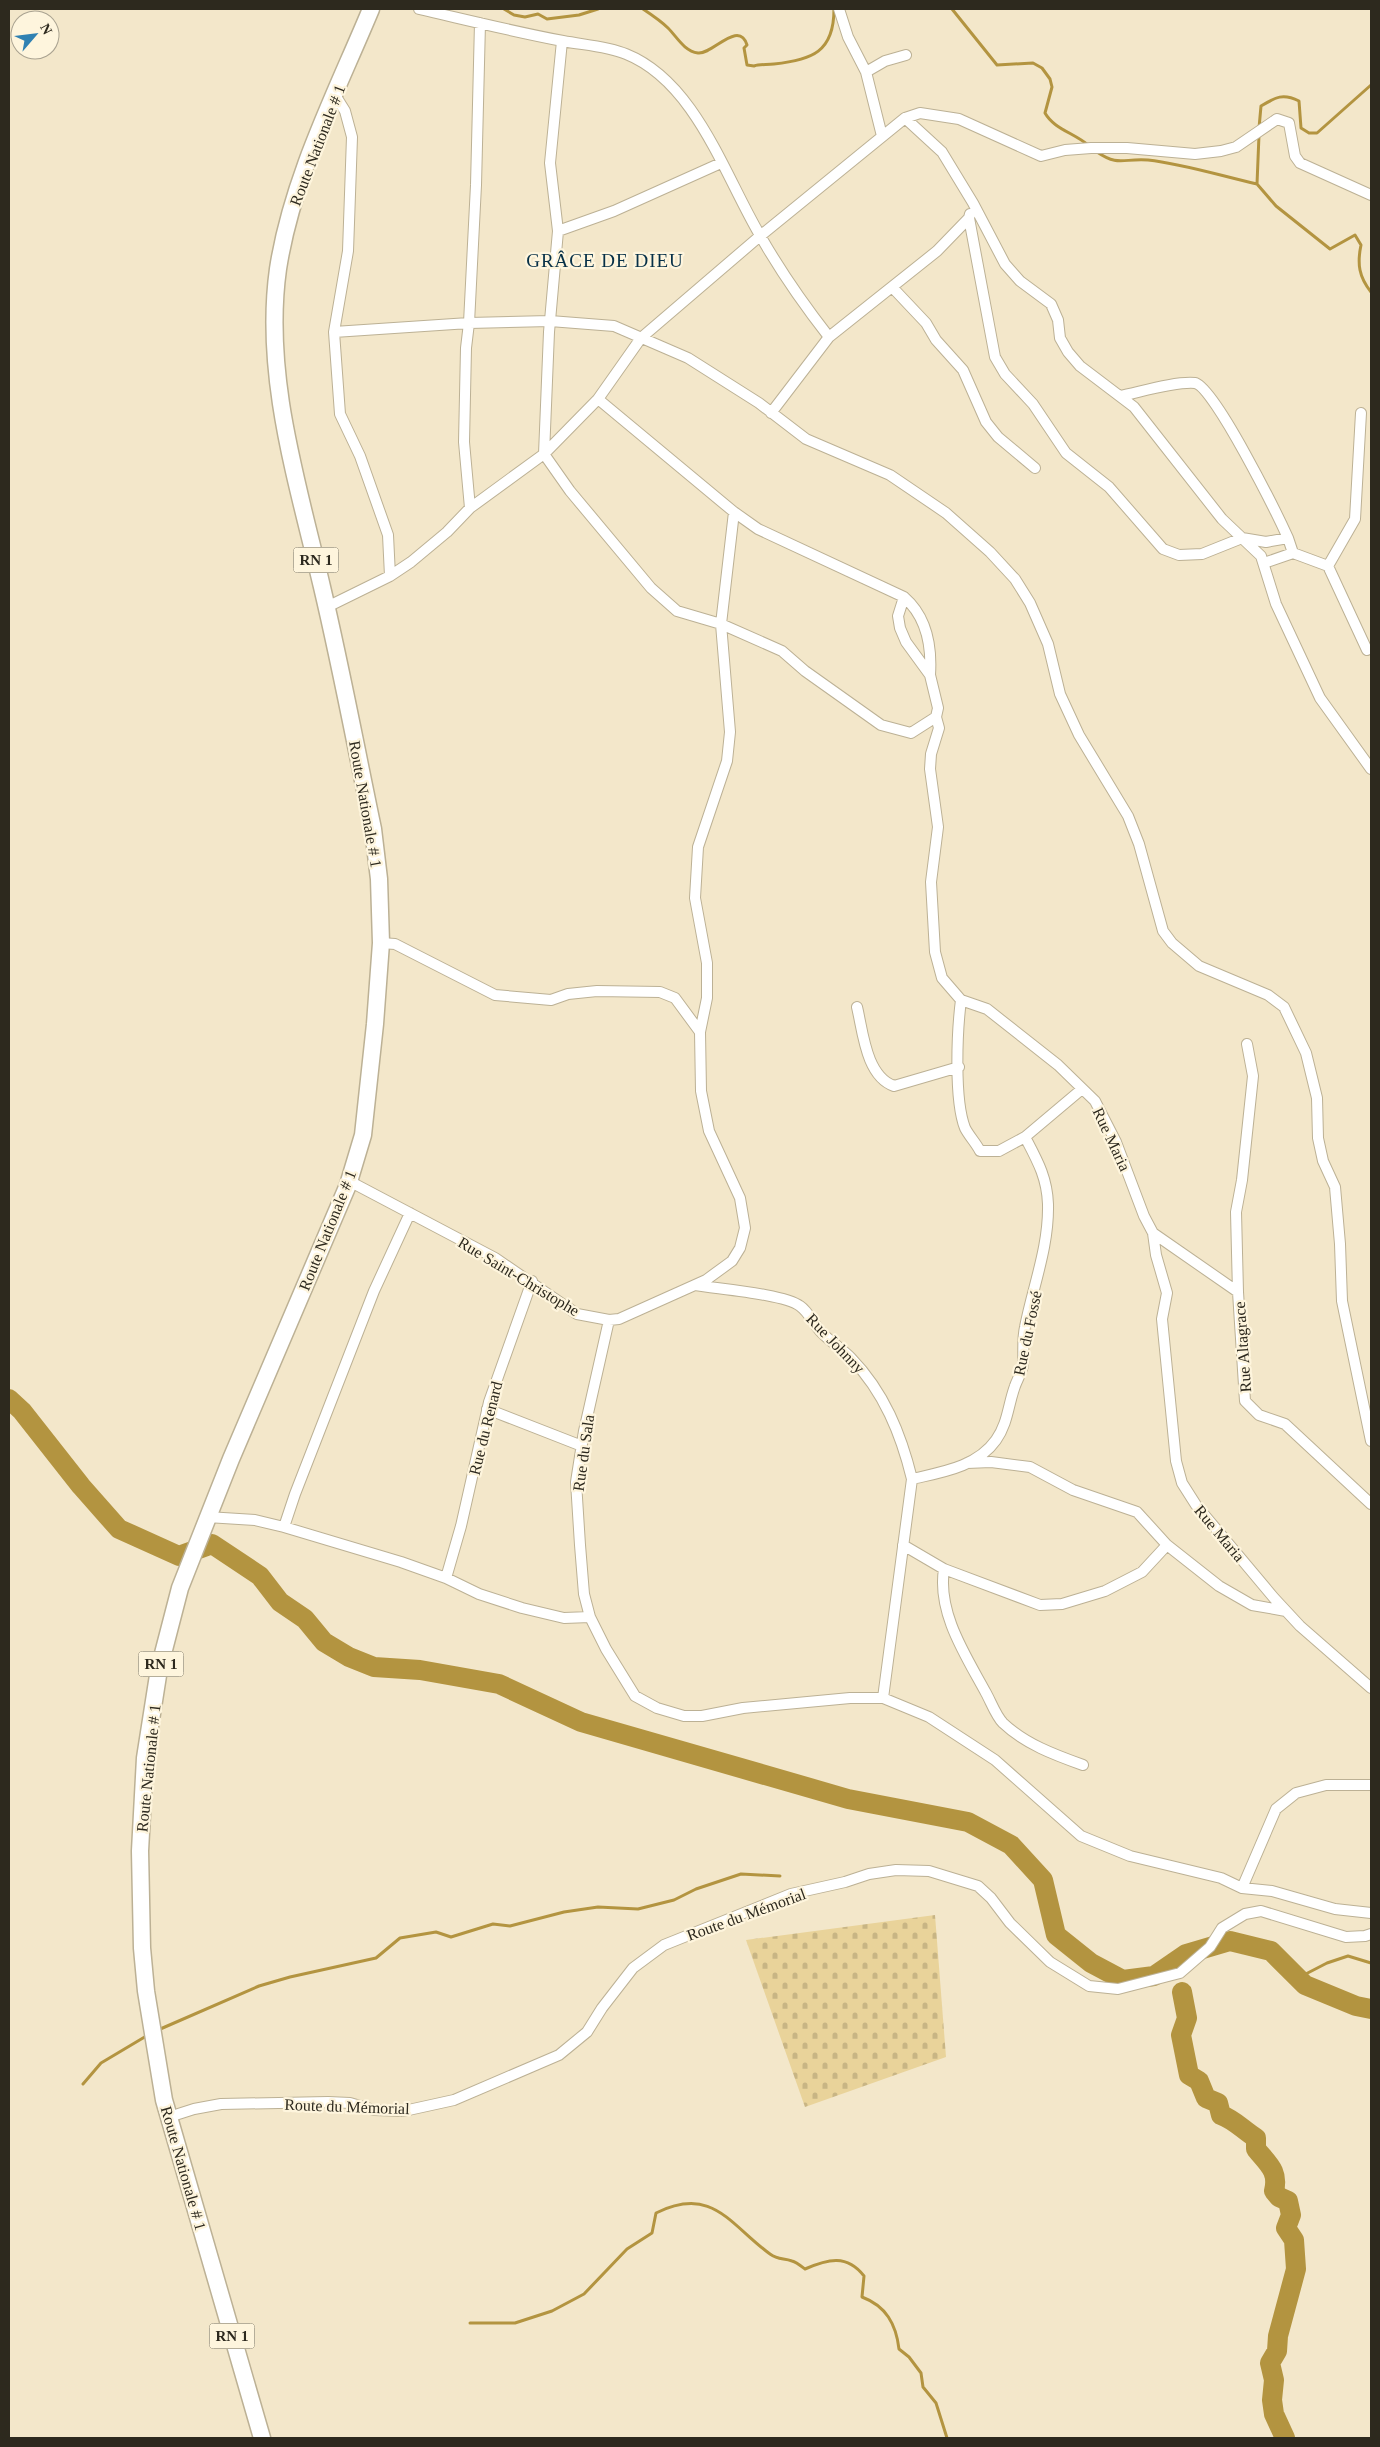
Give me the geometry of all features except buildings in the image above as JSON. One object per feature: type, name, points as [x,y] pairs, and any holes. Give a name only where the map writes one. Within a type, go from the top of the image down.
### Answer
[{"type":"main road","name":"Route Nationale # 1","points":[[262,2438],[164,2100],[151,2024],[142,1948],[140,1850],[145,1758],[162,1660],[180,1588],[207,1517],[349,1181],[365,1124],[381,943],[379,879],[374,829],[282,406],[276,371],[275,320],[278,269],[291,212],[305,168],[371,9]]},
{"type":"street","points":[[419,9],[562,41],[616,50],[629,54],[658,74],[698,119],[760,236],[797,296],[828,338]]},
{"type":"street","points":[[840,9],[848,37],[866,72],[882,136]]},
{"type":"street","points":[[470,508],[464,442],[466,348],[476,185],[480,23]]},
{"type":"street","points":[[562,41],[550,163],[558,231],[550,321],[544,454],[570,491],[651,588],[677,611],[720,624],[782,651],[805,671],[881,725],[911,733],[936,717]]},
{"type":"street","points":[[866,72],[884,61],[906,55]]},
{"type":"street","points":[[335,95],[345,111],[352,137],[348,251],[334,332],[340,414],[360,456],[388,534],[390,576]]},
{"type":"street","points":[[327,607],[390,576],[411,562],[447,532],[470,508],[544,454],[598,398],[641,338],[760,236],[905,118],[920,113],[959,119],[1041,156],[1065,150],[1091,148],[1127,148],[1195,154],[1221,152],[1236,147],[1276,119],[1289,123],[1295,156],[1300,163],[1371,195]]},
{"type":"street","points":[[905,118],[942,152],[973,203],[1005,264],[1020,282],[1051,304],[1058,320],[1060,338],[1068,352],[1080,366],[1134,407],[1222,520],[1261,556],[1276,604],[1320,698],[1371,769]]},
{"type":"street","points":[[558,231],[614,211],[721,163]]},
{"type":"street","points":[[973,203],[969,218],[995,357],[1005,374],[1033,404],[1066,453],[1108,487],[1162,549],[1179,556],[1202,554],[1242,538],[1266,542],[1288,538]]},
{"type":"street","points":[[770,413],[828,338],[937,251],[969,218]]},
{"type":"street","points":[[892,287],[926,323],[936,340],[963,370],[986,422],[998,437],[1034,468]]},
{"type":"street","points":[[334,332],[469,323],[550,321],[606,324],[688,358],[759,403],[806,439],[890,475],[946,513],[990,552],[1016,579],[1030,603],[1048,644],[1060,694],[1075,727],[1128,816],[1139,844],[1163,931],[1172,943],[1199,966],[1268,995],[1284,1007],[1306,1053],[1317,1098],[1318,1138],[1323,1161],[1335,1187],[1342,1300],[1371,1440]]},
{"type":"street","points":[[1120,396],[1161,387],[1196,383],[1207,390],[1244,449],[1288,538],[1293,553]]},
{"type":"street","points":[[598,398],[734,512],[758,529],[904,596],[917,608],[927,636],[931,656],[930,675],[938,708],[936,717],[939,728],[931,754],[930,769],[938,828],[931,882],[935,952],[942,978],[961,1000],[958,1026],[960,1106],[966,1129],[980,1150],[998,1151],[1025,1137],[1082,1089]]},
{"type":"street","points":[[1328,566],[1355,519],[1361,413]]},
{"type":"street","name":"Rue Saint-Christophe","points":[[349,1181],[495,1258],[532,1281],[559,1303],[577,1314],[609,1320],[619,1319],[695,1285],[732,1261],[740,1248],[745,1228],[740,1198],[709,1131],[702,1091],[700,1032],[707,998],[707,963],[695,898],[698,847],[727,761],[730,732],[720,624],[734,512]]},
{"type":"street","points":[[1264,564],[1293,553],[1328,566],[1367,650]]},
{"type":"street","points":[[904,596],[898,616],[900,628],[906,642],[930,675]]},
{"type":"street","points":[[381,943],[395,944],[495,995],[550,1000],[568,994],[596,991],[660,992],[675,998],[700,1032]]},
{"type":"street","name":"Rue Maria","points":[[961,1000],[987,1009],[1008,1024],[1058,1065],[1095,1101],[1116,1142],[1144,1216],[1153,1233],[1156,1255],[1167,1293],[1162,1319],[1178,1470],[1182,1483],[1196,1505],[1286,1611],[1371,1688]]},
{"type":"street","points":[[857,1007],[868,1051],[878,1076],[886,1083],[894,1086],[959,1067]]},
{"type":"street","points":[[1238,1292],[1236,1212],[1242,1180],[1253,1076],[1247,1044]]},
{"type":"street","name":"Rue du Fossé","points":[[912,1479],[958,1468],[982,1454],[995,1441],[1007,1420],[1014,1388],[1023,1367],[1024,1328],[1036,1285],[1046,1230],[1048,1204],[1043,1170],[1025,1137]]},
{"type":"street","points":[[284,1527],[298,1485],[374,1291],[410,1213]]},
{"type":"street","name":"Rue Altagrace","points":[[1153,1233],[1238,1292],[1245,1401],[1259,1415],[1285,1424],[1371,1504]]},
{"type":"street","name":"Rue du Renard","points":[[446,1578],[461,1526],[487,1409],[532,1281]]},
{"type":"street","name":"Rue Johnny","points":[[695,1285],[786,1299],[800,1306],[822,1333],[850,1357],[870,1380],[893,1418],[905,1449],[912,1479]]},
{"type":"street","name":"Rue du Sala","points":[[609,1320],[576,1482],[584,1594],[590,1617],[606,1649],[635,1696],[657,1708],[684,1716],[702,1716],[743,1708],[821,1700],[883,1698]]},
{"type":"street","points":[[487,1409],[582,1446]]},
{"type":"street","points":[[966,1463],[991,1462],[1030,1467],[1076,1492],[1137,1512],[1167,1545],[1219,1586],[1252,1605],[1286,1611]]},
{"type":"street","points":[[912,1479],[883,1698],[929,1717],[995,1760],[1081,1836],[1130,1856],[1221,1878],[1242,1888],[1272,1891],[1335,1909],[1371,1913]]},
{"type":"street","points":[[207,1517],[255,1520],[284,1527],[446,1578],[479,1594],[522,1608],[564,1618],[590,1617]]},
{"type":"street","points":[[903,1545],[944,1569],[1040,1606],[1062,1604],[1105,1591],[1142,1572],[1167,1545]]},
{"type":"street","points":[[944,1569],[942,1583],[944,1600],[957,1638],[1002,1722],[1035,1746],[1083,1765]]},
{"type":"street","points":[[1242,1888],[1276,1809],[1296,1794],[1326,1785],[1371,1785]]},
{"type":"street","name":"Route du Mémorial","points":[[169,2117],[194,2109],[221,2104],[328,2102],[350,2103],[374,2110],[404,2111],[454,2100],[559,2055],[587,2032],[602,2008],[633,1968],[664,1945],[792,1894],[845,1882],[870,1874],[896,1870],[929,1871],[978,1886],[991,1898],[1010,1923],[1050,1962],[1089,1986],[1118,1989],[1180,1973],[1210,1947],[1222,1928],[1245,1914],[1261,1911],[1346,1937],[1371,1934]]},
{"type":"green space","points":[[935,1915],[946,2057],[805,2107],[746,1940]]},
{"type":"waterway","points":[[504,9],[514,15],[525,17],[538,14],[547,19],[579,15],[598,9]]},
{"type":"waterway","points":[[643,9],[668,28],[685,47],[693,52],[704,52],[732,37],[738,36],[743,38],[747,45],[744,48],[747,65],[754,66],[799,60],[818,51],[830,35],[834,9]]},
{"type":"waterway","points":[[952,9],[997,65],[1033,63],[1042,68],[1050,79],[1052,87],[1045,113],[1059,127],[1088,145]]},
{"type":"waterway","points":[[1259,128],[1261,106],[1275,98],[1288,97],[1299,101],[1301,128],[1309,133],[1317,133],[1371,85]]},
{"type":"waterway","points":[[1097,152],[1104,157],[1116,161],[1148,160],[1162,162],[1257,184],[1259,135]]},
{"type":"waterway","points":[[1257,184],[1276,206],[1330,249],[1355,235],[1361,245],[1360,270],[1371,292]]},
{"type":"waterway","points":[[9,1399],[22,1411],[81,1486],[119,1529],[179,1556],[212,1544],[260,1576],[280,1602],[305,1619],[324,1642],[349,1657],[374,1667],[420,1670],[499,1684],[581,1722],[848,1799],[968,1822],[1011,1845],[1043,1880],[1056,1935],[1091,1963],[1123,1980],[1154,1976],[1186,1954],[1230,1941],[1271,1951],[1305,1985],[1356,2006],[1371,2009]]},
{"type":"waterway","points":[[158,2030],[259,1986],[290,1977],[376,1958],[400,1938],[436,1932],[451,1937],[493,1924],[510,1926],[564,1912],[598,1907],[638,1909],[674,1900],[696,1889],[741,1874],[780,1876]]},
{"type":"waterway","points":[[1298,1978],[1327,1963],[1348,1956],[1371,1963]]},
{"type":"waterway","points":[[1182,1992],[1187,2018],[1181,2035],[1189,2075],[1199,2081],[1206,2098],[1218,2103],[1221,2115],[1235,2122],[1256,2138],[1256,2149],[1274,2173],[1274,2191],[1279,2197],[1288,2201],[1291,2215],[1286,2228],[1294,2240],[1296,2269],[1278,2336],[1277,2351],[1270,2363],[1274,2380],[1272,2400],[1274,2414],[1285,2438]]},
{"type":"waterway","points":[[83,2084],[101,2063],[148,2035]]},
{"type":"waterway","points":[[470,2323],[515,2323],[552,2311],[584,2294],[627,2249],[652,2233],[656,2213],[676,2206],[692,2204],[707,2206],[719,2212],[776,2257],[794,2262],[805,2269],[837,2260],[844,2261],[858,2269],[864,2276],[862,2297],[877,2305],[888,2317],[898,2340],[899,2349],[909,2357],[921,2373],[923,2387],[936,2403],[947,2438]]},
{"type":"district","name":"GRÂCE DE DIEU","points":[[605,260]]}]
